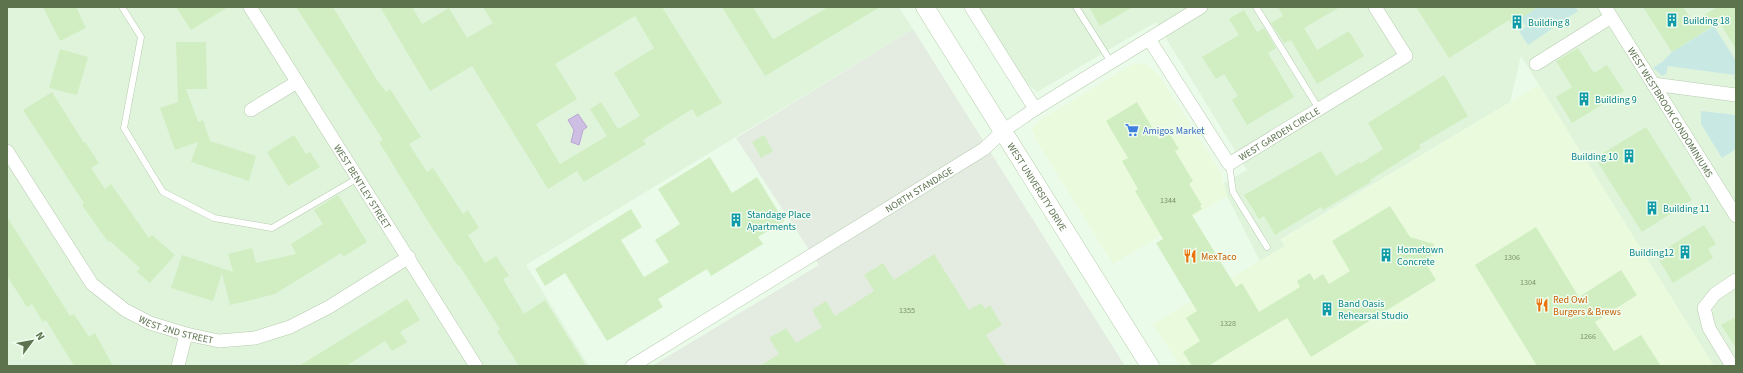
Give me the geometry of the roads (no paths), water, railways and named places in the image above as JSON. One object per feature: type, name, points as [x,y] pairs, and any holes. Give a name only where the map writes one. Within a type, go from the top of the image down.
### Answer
[{"type":"main road","name":"WEST UNIVERSITY DRIVE","points":[[925,7],[1150,366]]},
{"type":"street","name":"WEST BENTLEY STREET","points":[[250,7],[409,257],[476,366]]},
{"type":"street","points":[[971,7],[1035,109]]},
{"type":"street","name":"WEST GARDEN CIRCLE","points":[[1149,39],[1229,164],[1406,56],[1375,7]]},
{"type":"street","name":"NORTH STANDAGE","points":[[632,366],[984,149],[1003,131],[1035,109],[1149,39],[1194,9]]},
{"type":"street","points":[[1536,64],[1608,12]]},
{"type":"street","name":"WEST WESTBROOK CONDOMINIUMS","points":[[1608,12],[1736,216]]},
{"type":"street","points":[[251,110],[297,82]]},
{"type":"street","points":[[1653,84],[1736,95]]},
{"type":"street","name":"WEST 2ND STREET","points":[[7,151],[92,284],[125,310],[150,323],[186,334],[219,340],[248,339],[290,327],[329,308],[409,257]]},
{"type":"street","points":[[1732,366],[1709,328],[1704,308],[1715,294],[1736,280]]},
{"type":"street","points":[[178,366],[186,334]]},
{"type":"lane","points":[[122,7],[141,37],[124,128],[163,192],[214,218],[272,228],[358,178]]},
{"type":"lane","points":[[1076,7],[1111,62]]},
{"type":"lane","points":[[1256,7],[1319,109]]},
{"type":"lane","points":[[1229,164],[1233,192],[1267,247]]},
{"type":"place","name":"Building 18","points":[[1672,20]]},
{"type":"place","name":"Building 8","points":[[1517,22]]},
{"type":"place","name":"Building 9","points":[[1584,99]]},
{"type":"place","name":"Amigos Market","points":[[1132,130]]},
{"type":"place","name":"Building 10","points":[[1629,156]]},
{"type":"place","name":"Building 11","points":[[1652,208]]},
{"type":"place","name":"Standage Place Apartments","points":[[736,220]]},
{"type":"place","name":"Building12","points":[[1685,252]]},
{"type":"place","name":"Hometown Concrete","points":[[1386,255]]},
{"type":"place","name":"MexTaco","points":[[1190,256]]},
{"type":"place","name":"Red Owl Burgers & Brews","points":[[1542,305]]},
{"type":"place","name":"Band Oasis Rehearsal Studio","points":[[1327,309]]}]
